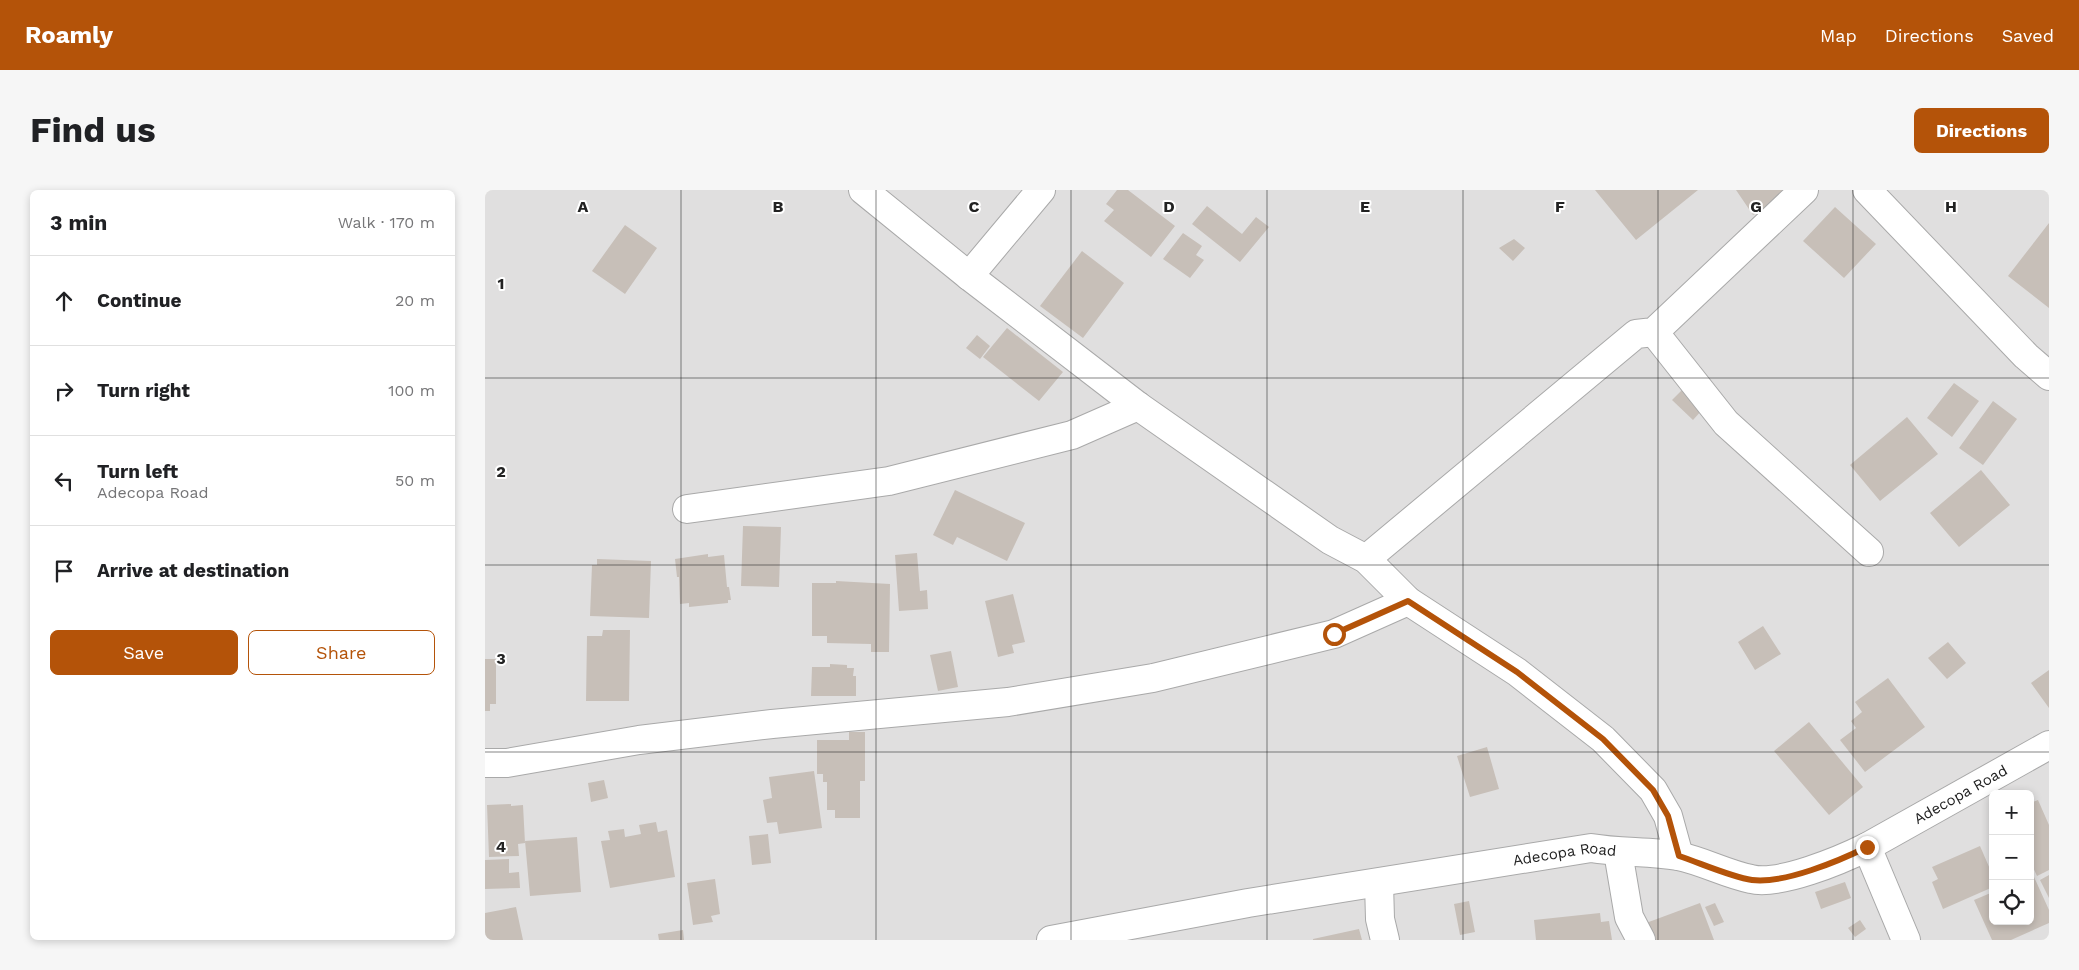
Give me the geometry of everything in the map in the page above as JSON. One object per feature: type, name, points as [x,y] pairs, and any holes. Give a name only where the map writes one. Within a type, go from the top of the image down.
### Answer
[{"type":"street","points":[[863,190],[969,276],[1138,406],[1330,540],[1366,559],[1408,601],[1517,672],[1603,739],[1653,790],[1668,816],[1679,856]]},
{"type":"street","points":[[969,276],[1041,190]]},
{"type":"street","points":[[1366,559],[1636,334],[1654,332],[1804,190]]},
{"type":"street","points":[[1867,190],[2026,356],[2049,376]]},
{"type":"street","points":[[1654,332],[1726,423],[1869,552]]},
{"type":"street","points":[[687,509],[889,481],[1072,435],[1138,406]]},
{"type":"street","points":[[485,763],[507,763],[639,740],[772,724],[1008,702],[1153,678],[1334,634],[1408,601]]},
{"type":"street","name":"Adecopa Road","points":[[1067,938],[1379,882],[1591,848],[1618,852],[1679,856],[1753,880],[1794,876],[1867,847],[2049,745]]},
{"type":"street","points":[[1867,847],[1907,940]]},
{"type":"street","points":[[1618,852],[1629,917],[1641,940]]},
{"type":"street","points":[[1379,882],[1380,919],[1385,940]]},
{"type":"shaded area","points":[[485,190],[2049,190],[2049,940],[485,940]]},
{"type":"building","points":[[1117,190],[1128,190],[1175,226],[1151,257],[1104,221],[1114,210],[1106,204]]},
{"type":"building","points":[[1595,190],[1698,190],[1636,240]]},
{"type":"building","points":[[1736,190],[1788,190],[1789,191],[1753,215]]},
{"type":"building","points":[[1207,206],[1242,234],[1256,217],[1269,227],[1240,262],[1192,224]]},
{"type":"building","points":[[1835,207],[1876,244],[1844,278],[1803,241]]},
{"type":"building","points":[[2049,223],[2049,308],[2008,276]]},
{"type":"building","points":[[625,225],[657,248],[625,294],[592,271]]},
{"type":"building","points":[[1183,233],[1202,246],[1196,255],[1204,260],[1190,278],[1163,259]]},
{"type":"building","points":[[1514,239],[1525,248],[1513,261],[1499,248]]},
{"type":"building","points":[[1082,251],[1124,283],[1083,338],[1040,306]]},
{"type":"building","points":[[1007,328],[1063,372],[1039,401],[983,357]]},
{"type":"building","points":[[977,335],[990,346],[980,359],[966,348]]},
{"type":"building","points":[[1954,383],[1979,401],[1952,437],[1927,418]]},
{"type":"building","points":[[1682,390],[1702,410],[1693,420],[1672,400]]},
{"type":"building","points":[[1993,401],[2017,419],[1983,465],[1959,448]]},
{"type":"building","points":[[1907,417],[1938,454],[1880,501],[1850,465]]},
{"type":"building","points":[[1981,470],[2010,505],[1959,547],[1930,513]]},
{"type":"building","points":[[955,490],[1025,523],[1007,561],[957,537],[953,545],[933,535]]},
{"type":"building","points":[[743,526],[781,527],[779,587],[741,586]]},
{"type":"building","points":[[917,553],[920,591],[927,590],[928,609],[899,611],[895,555]]},
{"type":"building","points":[[708,554],[708,557],[724,555],[727,587],[729,587],[731,600],[728,600],[728,603],[689,607],[689,603],[680,604],[679,577],[677,577],[675,559]]},
{"type":"building","points":[[597,559],[651,561],[649,618],[590,616],[592,565],[597,565]]},
{"type":"building","points":[[836,581],[890,584],[889,652],[871,652],[871,644],[827,643],[827,636],[812,636],[812,583],[836,583]]},
{"type":"building","points":[[1013,594],[1025,642],[1012,645],[1014,653],[998,657],[985,601]]},
{"type":"building","points":[[1763,626],[1781,654],[1755,670],[1738,642]]},
{"type":"building","points":[[603,630],[630,630],[629,701],[586,701],[587,636],[602,636]]},
{"type":"building","points":[[1948,642],[1966,663],[1947,679],[1928,658]]},
{"type":"building","points":[[951,651],[958,687],[938,691],[930,655]]},
{"type":"building","points":[[485,659],[496,659],[496,704],[490,704],[490,711],[485,711]]},
{"type":"building","points":[[830,664],[847,665],[847,668],[854,668],[853,676],[856,676],[856,696],[811,696],[812,667],[830,667]]},
{"type":"building","points":[[2049,670],[2049,708],[2031,683]]},
{"type":"building","points":[[1888,678],[1925,727],[1865,772],[1840,740],[1856,728],[1851,721],[1862,712],[1855,702]]},
{"type":"building","points":[[1809,722],[1863,787],[1829,815],[1774,751]]},
{"type":"building","points":[[849,732],[865,732],[865,781],[860,781],[860,818],[835,818],[835,810],[827,810],[827,782],[823,782],[823,774],[817,774],[817,740],[849,740]]},
{"type":"building","points":[[1487,747],[1499,789],[1470,797],[1457,756]]},
{"type":"building","points":[[814,771],[822,828],[779,834],[777,822],[767,823],[763,800],[772,798],[769,777]]},
{"type":"building","points":[[604,780],[608,798],[591,802],[588,783]]},
{"type":"building","points":[[2038,800],[2049,825],[2049,870],[2037,876],[2034,870],[2034,802]]},
{"type":"building","points":[[511,804],[511,806],[523,805],[525,843],[518,844],[519,856],[489,857],[487,805]]},
{"type":"building","points":[[656,822],[658,832],[667,830],[675,877],[610,888],[601,841],[610,840],[608,831],[624,829],[625,837],[641,834],[639,825]]},
{"type":"building","points":[[768,834],[771,863],[752,865],[749,836]]},
{"type":"building","points":[[577,837],[581,892],[530,896],[525,841]]},
{"type":"building","points":[[1980,846],[1989,867],[1989,889],[1943,909],[1932,882],[1938,879],[1932,867]]},
{"type":"building","points":[[509,859],[509,873],[519,872],[520,888],[485,889],[485,860]]},
{"type":"building","points":[[2049,875],[2049,898],[2040,880]]},
{"type":"building","points":[[2034,877],[2049,910],[2049,923],[2011,940],[1992,940],[1974,900],[1989,894],[1989,925],[2034,925]]},
{"type":"building","points":[[715,879],[720,914],[711,916],[713,922],[693,925],[687,883]]},
{"type":"building","points":[[1845,882],[1851,898],[1821,909],[1815,892]]},
{"type":"building","points":[[1469,901],[1475,932],[1460,935],[1454,904]]},
{"type":"building","points":[[1700,903],[1714,940],[1653,940],[1646,923]]},
{"type":"building","points":[[1715,903],[1724,922],[1714,926],[1705,907]]},
{"type":"building","points":[[516,907],[523,940],[485,940],[485,913]]},
{"type":"building","points":[[1600,913],[1601,922],[1609,921],[1612,940],[1536,940],[1534,920]]},
{"type":"building","points":[[1860,920],[1866,929],[1855,937],[1848,928]]},
{"type":"building","points":[[1359,929],[1362,940],[1313,940],[1313,939]]},
{"type":"building","points":[[683,930],[684,940],[659,940],[658,934]]},
{"type":"route","points":[[1334,634],[1408,601],[1517,672],[1603,739],[1653,790],[1668,816],[1679,856],[1753,880],[1794,876],[1867,847]]}]
